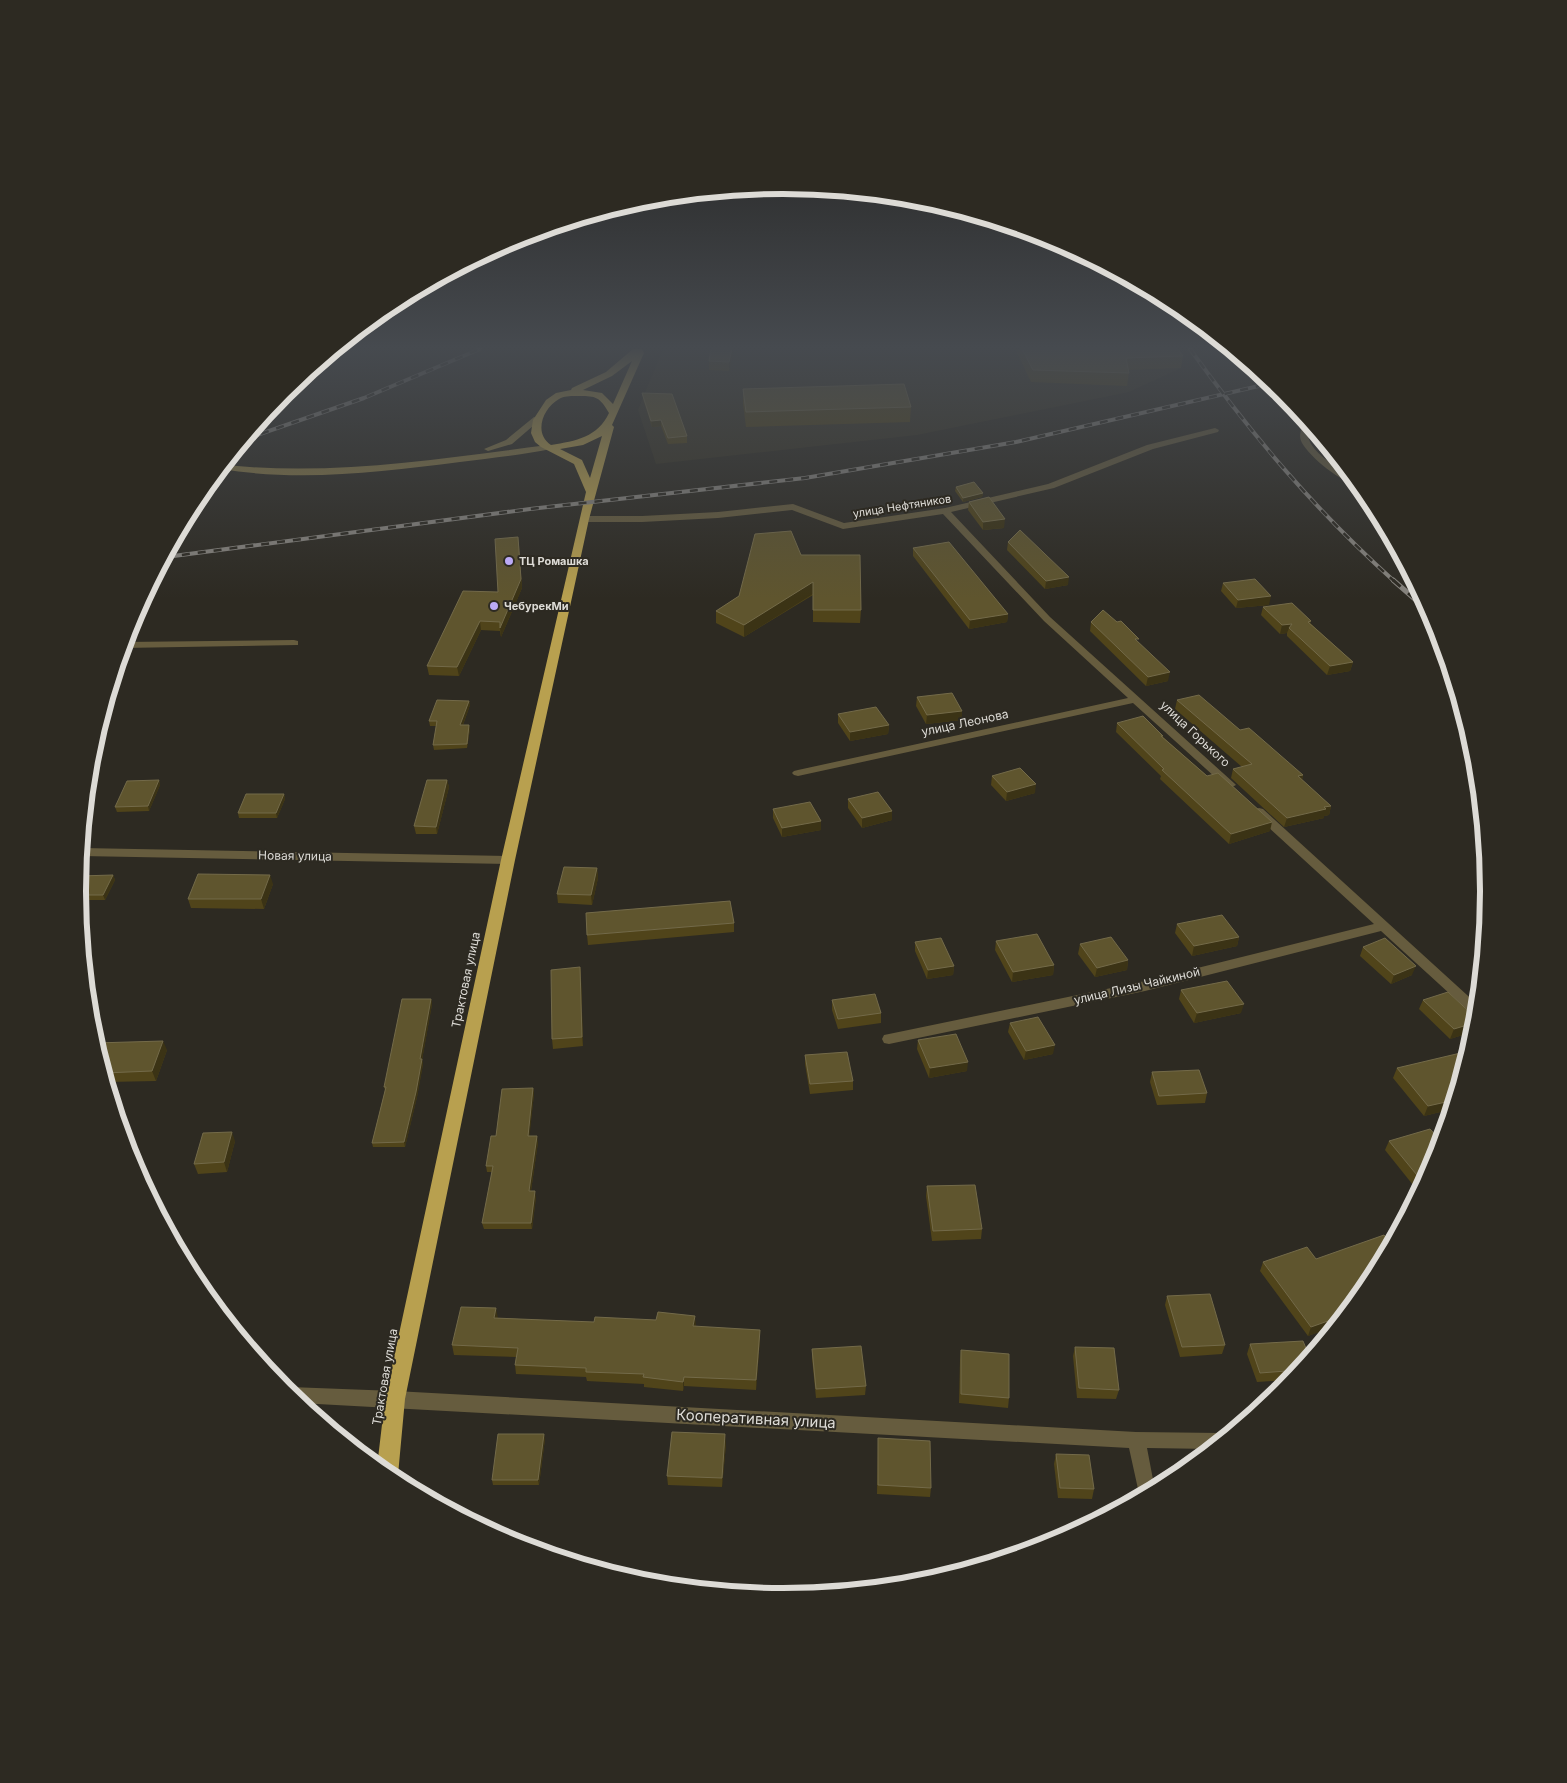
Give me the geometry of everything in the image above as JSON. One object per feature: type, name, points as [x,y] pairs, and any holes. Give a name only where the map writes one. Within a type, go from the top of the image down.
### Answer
[{"type":"highway","points":[[535,432],[538,440],[549,448],[578,462],[592,494]]},
{"type":"highway","points":[[549,448],[590,440],[601,432]]},
{"type":"highway","name":"Трактовая улица","points":[[388,1465],[395,1399],[508,860],[584,520],[608,432]]},
{"type":"street","points":[[449,460],[509,442],[521,432]]},
{"type":"street","name":"улица Нефтяников","points":[[584,520],[718,515],[793,507],[843,526],[945,511],[1051,486],[1150,447],[1207,432]]},
{"type":"street","points":[[1304,432],[1305,442],[1331,469],[1343,475]]},
{"type":"street","points":[[229,468],[282,472],[349,470],[549,448]]},
{"type":"street","name":"улица Горького","points":[[945,511],[1047,619],[1238,793]]},
{"type":"street","points":[[131,645],[294,643]]},
{"type":"street","name":"улица Леонова","points":[[798,773],[1137,700]]},
{"type":"street","points":[[1253,806],[1471,1006]]},
{"type":"street","name":"Новая улица","points":[[88,852],[508,860]]},
{"type":"street","name":"улица Лизы Чайкиной","points":[[889,1039],[1145,986],[1384,926]]},
{"type":"street","name":"Кооперативная улица","points":[[302,1396],[395,1399],[1136,1440],[1213,1441]]},
{"type":"street","points":[[1136,1440],[1146,1487]]},
{"type":"shaded area","points":[[645,432],[931,432],[917,435],[656,464]]},
{"type":"building","points":[[666,432],[686,432],[687,436],[668,438]]},
{"type":"building","points":[[974,482],[983,493],[963,498],[956,487]]},
{"type":"building","points":[[989,497],[1005,519],[983,522],[969,502]]},
{"type":"building","points":[[1020,530],[1069,577],[1046,581],[1008,542]]},
{"type":"building","points":[[791,531],[801,555],[860,555],[861,610],[813,610],[813,582],[744,625],[716,611],[739,596],[755,534]]},
{"type":"building","points":[[518,537],[521,579],[500,628],[500,622],[480,621],[457,667],[427,666],[463,591],[498,592],[495,539]]},
{"type":"building","points":[[949,542],[1008,614],[970,620],[913,548]]},
{"type":"building","points":[[1255,579],[1271,596],[1238,600],[1223,583]]},
{"type":"building","points":[[1292,603],[1311,621],[1308,622],[1353,662],[1330,666],[1289,628],[1292,624],[1282,625],[1263,607]]},
{"type":"building","points":[[1103,610],[1117,622],[1121,621],[1139,639],[1135,639],[1170,672],[1148,677],[1091,622]]},
{"type":"building","points":[[952,693],[962,711],[927,715],[917,697]]},
{"type":"building","points":[[1199,695],[1240,730],[1249,728],[1303,775],[1298,776],[1331,806],[1324,807],[1326,809],[1287,818],[1233,769],[1252,764],[1177,700]]},
{"type":"building","points":[[437,700],[469,701],[460,725],[469,725],[467,744],[433,745],[437,721],[429,721]]},
{"type":"building","points":[[876,707],[889,725],[850,732],[838,714]]},
{"type":"building","points":[[1143,716],[1163,736],[1161,736],[1207,776],[1218,773],[1272,822],[1231,834],[1162,770],[1164,769],[1117,723]]},
{"type":"building","points":[[1020,768],[1036,784],[1007,792],[992,776]]},
{"type":"building","points":[[159,780],[148,806],[115,807],[127,781]]},
{"type":"building","points":[[427,780],[447,780],[436,827],[414,826]]},
{"type":"building","points":[[878,792],[892,811],[862,818],[848,799]]},
{"type":"building","points":[[246,794],[284,794],[276,813],[238,813]]},
{"type":"building","points":[[810,802],[821,821],[782,828],[773,809]]},
{"type":"building","points":[[564,867],[597,868],[591,895],[557,894]]},
{"type":"building","points":[[198,874],[270,875],[261,899],[188,899]]},
{"type":"building","points":[[113,875],[103,895],[86,895],[87,876]]},
{"type":"building","points":[[730,901],[734,923],[587,935],[586,913]]},
{"type":"building","points":[[1222,915],[1239,937],[1194,946],[1177,924]]},
{"type":"building","points":[[1037,934],[1054,965],[1013,972],[996,941]]},
{"type":"building","points":[[1111,937],[1128,960],[1097,968],[1080,944]]},
{"type":"building","points":[[941,938],[954,966],[928,970],[915,942]]},
{"type":"building","points":[[1385,938],[1416,966],[1394,975],[1363,947]]},
{"type":"building","points":[[580,967],[582,1037],[552,1039],[551,970]]},
{"type":"building","points":[[1227,981],[1244,1004],[1197,1013],[1181,990]]},
{"type":"building","points":[[1448,992],[1470,1012],[1468,1025],[1454,1029],[1423,1000]]},
{"type":"building","points":[[875,994],[881,1013],[838,1019],[832,1000]]},
{"type":"building","points":[[402,999],[431,999],[416,1092],[404,1142],[372,1143],[386,1087],[384,1087]]},
{"type":"building","points":[[1038,1017],[1055,1045],[1026,1051],[1010,1023]]},
{"type":"building","points":[[956,1034],[968,1062],[930,1068],[918,1040]]},
{"type":"building","points":[[163,1041],[152,1071],[110,1073],[103,1043]]},
{"type":"building","points":[[847,1052],[853,1081],[810,1084],[805,1055]]},
{"type":"building","points":[[1461,1053],[1448,1101],[1428,1106],[1397,1068]]},
{"type":"building","points":[[1199,1070],[1207,1093],[1159,1096],[1152,1072]]},
{"type":"building","points":[[533,1088],[528,1136],[537,1136],[529,1191],[535,1191],[531,1223],[482,1223],[493,1166],[486,1166],[491,1136],[496,1136],[502,1089]]},
{"type":"building","points":[[1430,1129],[1436,1136],[1419,1178],[1389,1141]]},
{"type":"building","points":[[232,1132],[224,1162],[194,1164],[203,1133]]},
{"type":"building","points":[[975,1185],[982,1229],[933,1231],[927,1186]]},
{"type":"building","points":[[1384,1235],[1388,1239],[1363,1279],[1335,1319],[1311,1327],[1263,1262],[1307,1247],[1316,1259]]},
{"type":"building","points":[[1210,1294],[1225,1345],[1182,1347],[1167,1296]]},
{"type":"building","points":[[461,1307],[496,1308],[494,1318],[594,1322],[595,1317],[656,1320],[658,1312],[695,1316],[693,1326],[760,1330],[756,1380],[684,1377],[683,1382],[643,1377],[644,1374],[586,1372],[586,1368],[515,1365],[518,1348],[452,1345]]},
{"type":"building","points":[[1303,1341],[1307,1352],[1290,1371],[1260,1373],[1250,1344]]},
{"type":"building","points":[[861,1346],[866,1386],[816,1389],[812,1349]]},
{"type":"building","points":[[1075,1347],[1114,1348],[1119,1390],[1079,1388]]},
{"type":"building","points":[[961,1350],[1009,1354],[1009,1398],[961,1394]]},
{"type":"building","points":[[672,1432],[725,1434],[722,1478],[667,1476]]},
{"type":"building","points":[[498,1434],[544,1434],[538,1480],[492,1480]]},
{"type":"building","points":[[878,1438],[930,1441],[931,1488],[878,1485]]},
{"type":"building","points":[[1056,1454],[1089,1455],[1094,1489],[1060,1488]]},
{"type":"railway","points":[[256,435],[266,432]]},
{"type":"railway","points":[[173,556],[530,509],[805,478],[1016,442],[1058,432]]},
{"type":"railway","points":[[1253,432],[1337,527],[1394,581]]},
{"type":"railway","points":[[1393,580],[1417,601]]},
{"type":"place","name":"ТЦ Ромашка","points":[[509,561]]},
{"type":"place","name":"ЧебурекМи","points":[[494,606]]}]
